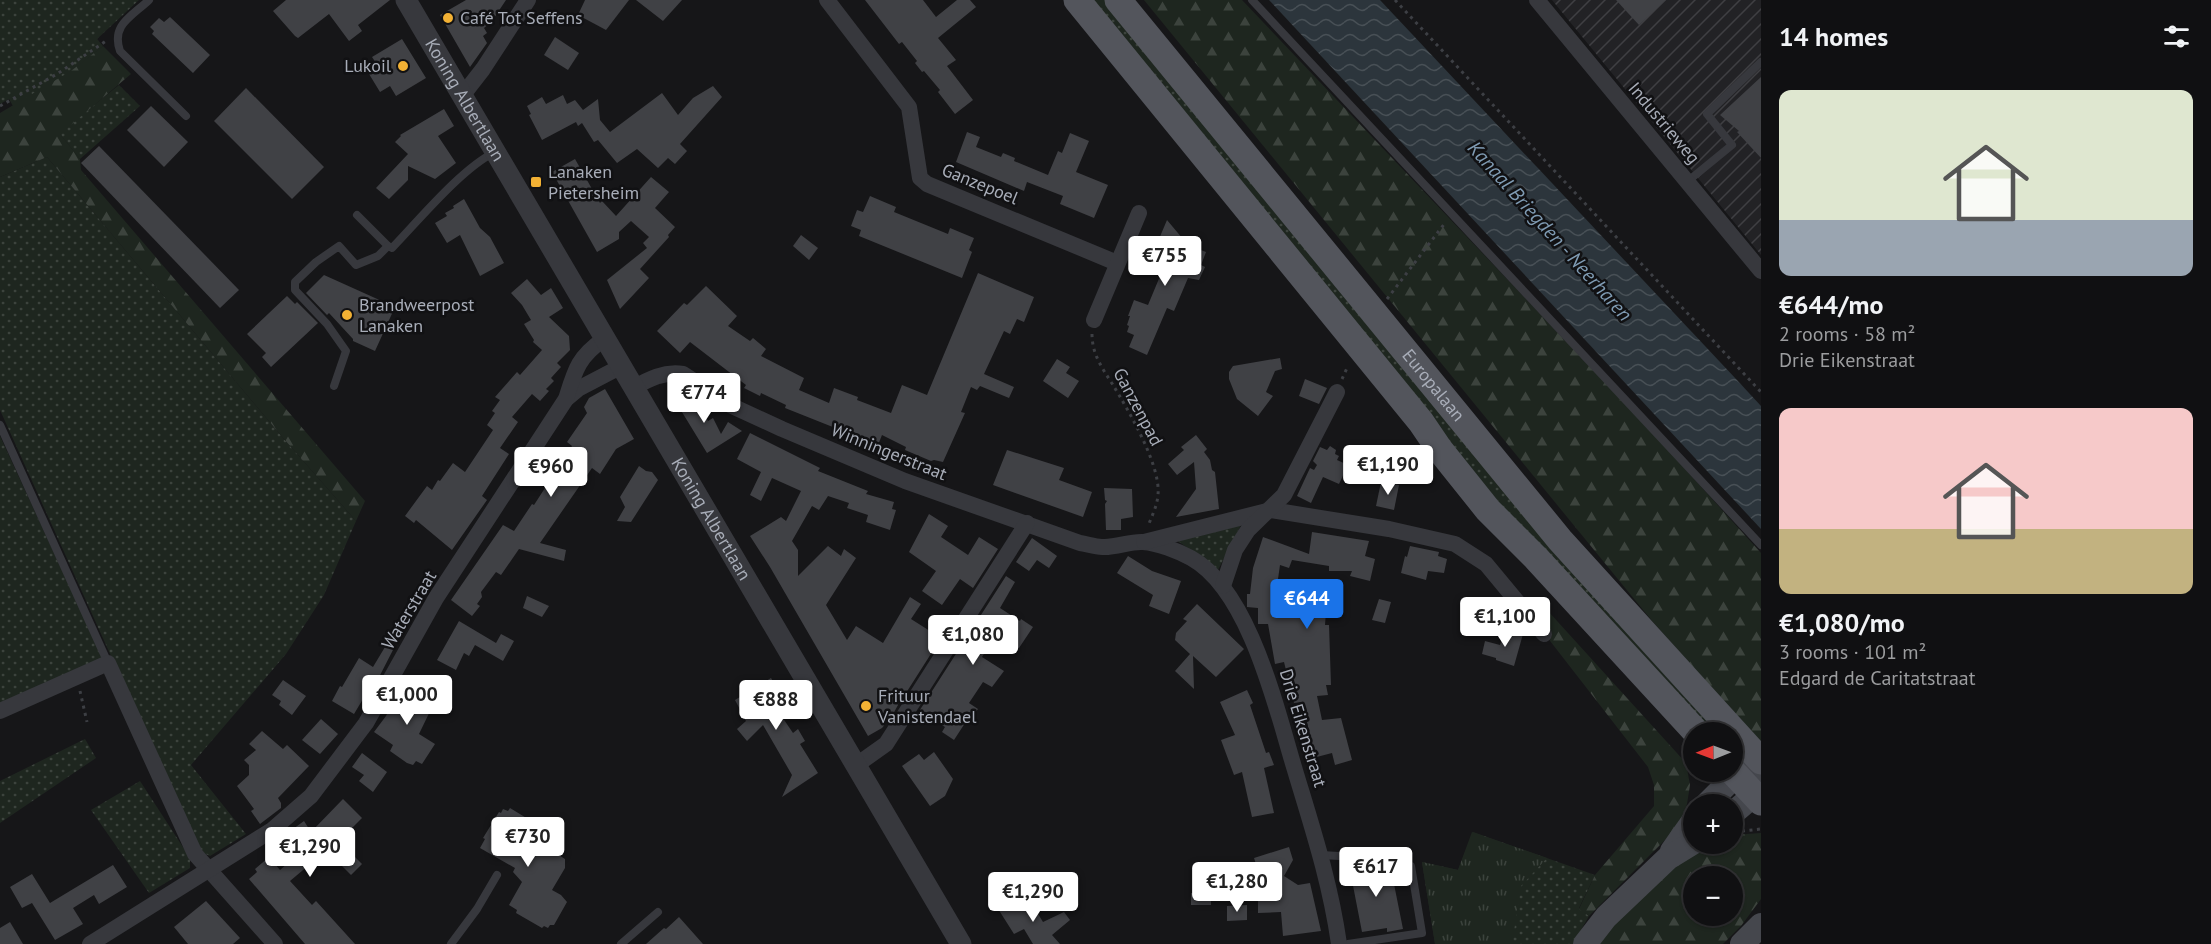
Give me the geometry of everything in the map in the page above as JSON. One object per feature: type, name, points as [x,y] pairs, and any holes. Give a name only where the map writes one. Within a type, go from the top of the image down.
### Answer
[{"type":"main road","name":"Europalaan","points":[[1077,0],[1421,422],[1440,450],[1488,510],[1536,558],[1687,722]]},
{"type":"main road","name":"Europalaan","points":[[1118,0],[1560,540],[1761,763]]},
{"type":"main road","points":[[1743,800],[1749,783],[1761,763]]},
{"type":"main road","points":[[1727,794],[1749,783]]},
{"type":"main road","points":[[1668,858],[1683,836]]},
{"type":"main road","points":[[1585,944],[1588,937],[1606,917],[1668,858],[1683,849]]},
{"type":"main road","points":[[1742,944],[1761,925]]},
{"type":"street","name":"Koning Albertlaan","points":[[406,0],[961,944]]},
{"type":"street","points":[[462,96],[483,69],[528,0]]},
{"type":"street","name":"Ganzepoel","points":[[827,0],[909,107],[920,178],[927,184],[1117,263]]},
{"type":"street","name":"Industrieweg","points":[[1537,0],[1761,271]]},
{"type":"street","points":[[1094,320],[1139,213]]},
{"type":"street","name":"Waterstraat","points":[[90,944],[272,830],[311,796],[366,723],[436,598],[566,399],[574,375],[586,352],[604,339]]},
{"type":"street","name":"Waterstraat","points":[[566,399],[578,389],[620,367]]},
{"type":"street","name":"Winningerstraat","points":[[633,388],[662,374],[674,372],[683,374],[732,406],[782,429],[905,481],[1080,543],[1103,547],[1143,542],[1271,510],[1389,529],[1455,544],[1485,564],[1544,634]]},
{"type":"street","points":[[1223,586],[1235,550],[1248,530],[1284,495],[1337,392]]},
{"type":"street","points":[[855,766],[886,744],[1027,523]]},
{"type":"street","name":"Winningerstraat","points":[[1143,542],[1174,550],[1193,559],[1223,586]]},
{"type":"street","name":"Drie Eikenstraat","points":[[1223,586],[1245,624],[1263,664],[1321,855],[1332,900],[1339,944]]},
{"type":"street","points":[[0,711],[108,663],[195,854],[275,944]]},
{"type":"lane","points":[[149,0],[118,29],[116,39],[120,51],[186,116]]},
{"type":"lane","points":[[1252,0],[1761,544]]},
{"type":"lane","points":[[1688,182],[1732,145],[1707,114],[1761,62]]},
{"type":"lane","points":[[357,215],[392,248],[469,169],[496,152]]},
{"type":"lane","points":[[334,386],[346,351],[327,324],[295,290],[295,282],[316,262],[339,246],[356,265],[378,256],[388,246]]},
{"type":"lane","points":[[0,425],[108,663]]},
{"type":"lane","points":[[1321,855],[1375,858],[1411,866],[1422,933],[1348,944]]},
{"type":"lane","points":[[452,944],[477,909],[497,875]]},
{"type":"lane","points":[[621,944],[658,912]]},
{"type":"path","points":[[1395,0],[1761,392]]},
{"type":"path","points":[[0,106],[57,74],[108,40],[116,39]]},
{"type":"path","name":"Ganzenpad","points":[[1094,320],[1092,345],[1096,357],[1132,416],[1158,483],[1158,495],[1143,542]]},
{"type":"path","points":[[78,675],[80,696],[87,722]]},
{"type":"path","points":[[1743,825],[1761,830]]},
{"type":"shaded area","points":[[1552,0],[1761,0],[1761,255]]},
{"type":"green space","points":[[0,0],[139,0],[97,39],[103,46],[72,71],[13,106],[9,99],[0,104]]},
{"type":"green space","points":[[1087,0],[1107,0],[1711,722],[1693,722],[1584,606]]},
{"type":"green space","points":[[1144,0],[1242,0],[1638,417],[1761,553],[1761,743],[1653,622]]},
{"type":"green space","points":[[103,46],[131,74],[60,134],[80,159],[81,170],[365,501],[356,521],[284,439],[47,157],[0,177],[0,113],[71,71]]},
{"type":"green space","points":[[119,85],[140,106],[80,159],[59,133]]},
{"type":"green space","points":[[47,157],[284,439],[356,521],[324,595],[286,654],[191,765],[246,834],[210,856],[199,851],[0,410],[0,177]]},
{"type":"green space","points":[[0,436],[103,659],[0,705]]},
{"type":"green space","points":[[1241,525],[1218,570],[1175,539]]},
{"type":"green space","points":[[1548,611],[1683,760],[1683,782],[1689,782],[1690,785],[1689,794],[1683,794],[1683,814],[1678,827],[1589,916],[1579,909],[1595,875],[1654,806],[1654,785],[1648,767],[1540,628]]},
{"type":"green space","points":[[85,739],[96,758],[0,823],[0,781]]},
{"type":"green space","points":[[140,781],[190,858],[190,868],[149,893],[91,810]]},
{"type":"green space","points":[[1472,832],[1547,858],[1521,886],[1512,944],[1435,944],[1422,862],[1458,870]]},
{"type":"green space","points":[[1473,832],[1595,875],[1579,908],[1589,916],[1573,944],[1435,944],[1422,862],[1458,870]]},
{"type":"green space","points":[[1761,833],[1761,899],[1743,923],[1743,866],[1683,866],[1683,926],[1741,926],[1723,944],[1599,944],[1634,904],[1692,854],[1743,854],[1743,834]]},
{"type":"water","name":"Kanaal Briegden - Neerharen","points":[[1269,0],[1380,0],[1736,379],[1761,406],[1761,529]]},
{"type":"building","points":[[286,0],[390,0],[358,25],[362,31],[349,41],[329,14],[298,38],[273,11]]},
{"type":"building","points":[[466,0],[506,0],[492,21],[484,28],[487,33],[483,36],[487,43],[470,67],[440,15]]},
{"type":"building","points":[[585,0],[629,0],[606,30],[578,15]]},
{"type":"building","points":[[636,0],[682,0],[663,21]]},
{"type":"building","points":[[865,0],[923,0],[936,17],[957,0],[970,0],[976,7],[938,38],[956,60],[947,66],[973,100],[955,114],[938,92],[940,90],[924,71],[922,72],[915,63],[917,61],[902,42],[899,44]]},
{"type":"building","points":[[1616,0],[1666,0],[1639,25]]},
{"type":"building","points":[[170,17],[210,55],[193,73],[152,34],[154,31],[150,27],[159,18],[164,22]]},
{"type":"building","points":[[555,37],[579,53],[568,70],[544,55]]},
{"type":"building","points":[[402,39],[426,78],[396,96],[390,86],[380,92],[366,69],[376,63],[372,57]]},
{"type":"building","points":[[1761,77],[1761,158],[1737,132],[1739,131],[1720,115]]},
{"type":"building","points":[[713,86],[722,97],[680,144],[687,151],[675,164],[668,158],[658,168],[637,149],[617,163],[598,140],[594,142],[582,123],[578,126],[576,122],[542,140],[529,115],[531,114],[527,106],[542,97],[546,104],[563,95],[567,104],[575,100],[583,110],[598,99],[600,120],[610,132],[662,93],[678,115],[693,98]]},
{"type":"building","points":[[246,88],[324,167],[292,199],[214,121]]},
{"type":"building","points":[[151,106],[188,142],[164,167],[127,130]]},
{"type":"building","points":[[444,109],[454,126],[438,136],[456,163],[435,179],[408,166],[408,180],[389,199],[376,188],[408,154],[395,142],[400,135]]},
{"type":"building","points":[[967,132],[980,137],[976,147],[1001,157],[1003,153],[1015,158],[1014,161],[1048,175],[1058,151],[1062,153],[1070,133],[1089,141],[1076,172],[1108,185],[1094,218],[1060,204],[1063,196],[1027,182],[1024,191],[956,162]]},
{"type":"building","points":[[99,146],[239,290],[220,308],[81,163]]},
{"type":"building","points":[[575,159],[600,203],[602,201],[616,216],[651,177],[669,192],[655,208],[675,227],[640,269],[649,278],[620,309],[607,280],[647,248],[643,243],[649,237],[631,221],[619,232],[619,239],[597,252],[552,172]]},
{"type":"building","points":[[870,196],[896,207],[894,212],[948,234],[950,228],[974,238],[969,250],[972,252],[962,278],[859,236],[861,230],[851,226],[857,210],[863,212]]},
{"type":"building","points":[[464,199],[480,228],[490,237],[504,263],[480,276],[460,235],[447,243],[435,223],[447,216],[445,213]]},
{"type":"building","points":[[1167,220],[1188,245],[1206,252],[1201,265],[1205,267],[1199,280],[1188,278],[1174,311],[1167,308],[1147,355],[1129,347],[1134,335],[1127,332],[1130,316],[1128,316],[1134,300],[1148,305],[1163,269],[1158,267],[1161,260],[1161,248],[1156,246]]},
{"type":"building","points":[[801,235],[818,248],[809,260],[793,246]]},
{"type":"building","points":[[978,273],[1034,297],[1024,322],[1017,319],[1010,334],[1004,331],[984,374],[1014,387],[1009,398],[980,386],[977,390],[971,387],[961,412],[965,413],[943,462],[931,461],[905,450],[906,447],[882,435],[878,445],[785,408],[786,405],[744,388],[746,385],[690,342],[680,353],[657,331],[684,303],[687,305],[706,286],[737,316],[728,326],[750,341],[753,338],[766,349],[761,356],[804,378],[799,390],[829,403],[834,388],[891,413],[902,385],[927,395]]},
{"type":"building","points":[[324,275],[395,307],[375,351],[353,341],[329,313],[327,315],[306,293]]},
{"type":"building","points":[[527,279],[541,295],[551,288],[563,308],[549,317],[569,336],[570,350],[557,363],[561,367],[551,378],[554,381],[546,389],[549,391],[540,401],[532,394],[512,417],[518,422],[500,448],[509,454],[482,496],[487,500],[452,550],[416,520],[414,523],[405,516],[427,486],[432,490],[453,463],[465,472],[493,430],[487,425],[495,413],[492,411],[500,400],[495,397],[517,372],[520,375],[542,350],[533,342],[524,324],[531,320],[511,293]]},
{"type":"building","points":[[287,296],[295,304],[297,302],[318,323],[271,367],[262,357],[266,353],[247,334]]},
{"type":"building","points":[[1280,358],[1282,369],[1275,371],[1266,392],[1273,396],[1258,416],[1237,399],[1229,379],[1229,372],[1233,366]]},
{"type":"building","points":[[1057,359],[1070,367],[1066,373],[1079,381],[1068,398],[1043,381]]},
{"type":"building","points":[[1305,379],[1327,388],[1319,404],[1299,396]]},
{"type":"building","points":[[605,389],[634,439],[616,449],[600,474],[592,468],[540,543],[566,550],[564,561],[519,549],[501,575],[496,572],[481,592],[482,597],[477,604],[480,606],[472,616],[451,600],[503,525],[514,531],[532,504],[534,505],[572,446],[567,442],[587,413],[584,407],[589,398]]},
{"type":"building","points":[[686,392],[696,400],[708,421],[713,418],[721,434],[728,422],[742,431],[707,453],[674,399]]},
{"type":"building","points":[[750,433],[820,468],[818,471],[868,491],[866,494],[894,502],[892,509],[896,510],[890,530],[866,522],[868,515],[847,508],[849,503],[828,496],[819,510],[812,506],[792,541],[798,550],[798,576],[828,546],[841,556],[844,549],[856,558],[826,605],[847,640],[856,626],[883,643],[910,597],[921,604],[911,619],[941,638],[899,704],[897,703],[892,716],[882,728],[868,736],[750,536],[781,517],[786,521],[801,491],[772,478],[761,501],[750,495],[761,472],[737,459]]},
{"type":"building","points":[[1196,435],[1207,449],[1204,452],[1215,472],[1219,509],[1176,517],[1196,489],[1194,462],[1177,475],[1168,464],[1184,450],[1181,447]]},
{"type":"building","points":[[1330,446],[1339,456],[1337,460],[1348,465],[1339,484],[1323,477],[1311,503],[1297,496],[1310,468],[1314,470],[1317,465],[1313,461],[1320,447],[1327,450]]},
{"type":"building","points":[[1007,450],[1064,468],[1059,480],[1092,492],[1083,517],[993,485]]},
{"type":"building","points":[[639,466],[652,472],[658,480],[631,522],[617,521],[625,507],[620,497]]},
{"type":"building","points":[[1381,482],[1399,485],[1394,510],[1376,506]]},
{"type":"building","points":[[1104,488],[1132,489],[1133,517],[1121,519],[1121,530],[1106,530],[1105,504],[1107,501]]},
{"type":"building","points":[[929,514],[948,526],[941,537],[968,555],[979,537],[998,549],[973,588],[960,579],[942,605],[922,591],[936,571],[909,552]]},
{"type":"building","points":[[1312,532],[1369,541],[1365,556],[1375,559],[1370,581],[1350,576],[1352,571],[1329,571],[1329,566],[1292,560],[1289,568],[1280,565],[1276,593],[1282,593],[1283,609],[1326,612],[1325,625],[1329,625],[1331,685],[1326,685],[1328,695],[1317,696],[1322,720],[1341,718],[1352,760],[1335,765],[1332,753],[1309,759],[1303,737],[1310,735],[1302,702],[1294,703],[1284,662],[1275,664],[1268,624],[1258,624],[1258,608],[1247,607],[1247,594],[1250,594],[1253,568],[1263,537],[1309,554]]},
{"type":"building","points":[[1032,538],[1057,556],[1049,568],[1037,560],[1029,571],[1016,562]]},
{"type":"building","points":[[1410,546],[1439,552],[1438,556],[1447,559],[1444,573],[1428,571],[1426,580],[1401,573]]},
{"type":"building","points":[[1128,556],[1152,571],[1181,581],[1169,614],[1149,606],[1153,595],[1117,573]]},
{"type":"building","points":[[1006,576],[1015,582],[1000,608],[1033,627],[1019,648],[997,633],[982,657],[1004,671],[992,687],[983,682],[969,703],[978,709],[969,721],[967,720],[954,740],[942,732],[945,727],[926,715],[923,720],[916,716]]},
{"type":"building","points":[[527,596],[549,606],[542,617],[523,608]]},
{"type":"building","points":[[1379,599],[1391,602],[1385,623],[1372,620]]},
{"type":"building","points":[[1197,604],[1244,649],[1216,677],[1193,656],[1194,689],[1175,671],[1190,654],[1175,640],[1176,633],[1187,621],[1183,619]]},
{"type":"building","points":[[459,621],[496,643],[501,634],[514,641],[503,661],[475,645],[469,656],[464,653],[456,670],[437,660]]},
{"type":"building","points":[[1505,628],[1523,634],[1514,666],[1482,654],[1485,641],[1500,645]]},
{"type":"building","points":[[388,642],[395,646],[375,685],[372,684],[354,714],[332,701],[359,658],[373,667]]},
{"type":"building","points":[[771,678],[785,702],[776,708],[793,733],[798,729],[805,741],[800,744],[818,773],[782,797],[792,775],[763,725],[747,741],[737,729],[746,721],[735,700]]},
{"type":"building","points":[[283,680],[306,696],[292,715],[279,705],[281,701],[272,695]]},
{"type":"building","points":[[399,685],[434,703],[419,734],[435,744],[422,764],[416,761],[413,765],[407,763],[390,751],[393,745],[374,732],[386,716]]},
{"type":"building","points":[[1247,690],[1253,703],[1250,705],[1266,753],[1269,752],[1274,765],[1264,768],[1274,813],[1252,817],[1242,772],[1234,775],[1221,740],[1235,735],[1220,702]]},
{"type":"building","points":[[321,719],[338,734],[320,754],[302,740]]},
{"type":"building","points":[[262,731],[283,749],[287,745],[309,766],[278,798],[281,808],[260,824],[251,811],[254,809],[237,786],[249,775],[249,765],[244,760],[256,750],[249,744]]},
{"type":"building","points":[[934,752],[953,779],[945,796],[930,806],[902,766],[919,754],[924,760]]},
{"type":"building","points":[[362,753],[387,772],[373,792],[359,781],[364,775],[352,767]]},
{"type":"building","points":[[343,799],[362,818],[339,841],[362,864],[351,875],[325,849],[306,862],[309,865],[290,881],[312,905],[316,901],[355,944],[305,944],[249,879],[257,872],[255,869],[269,857],[280,870],[305,848],[293,829],[304,821],[311,832]]},
{"type":"building","points":[[510,808],[533,822],[529,836],[565,859],[565,868],[552,890],[567,902],[554,925],[548,928],[544,926],[542,928],[516,913],[517,910],[509,905],[522,882],[513,872],[515,868],[480,848],[485,839],[483,838],[499,812],[501,813],[503,809],[508,811]]},
{"type":"building","points":[[1289,847],[1293,860],[1284,876],[1298,885],[1310,883],[1321,931],[1283,936],[1281,912],[1258,913],[1258,870],[1254,858]]},
{"type":"building","points":[[113,865],[127,887],[99,904],[94,895],[73,908],[83,924],[55,940],[32,903],[22,908],[10,887],[32,874],[50,903]]},
{"type":"building","points":[[1349,865],[1388,867],[1390,880],[1393,879],[1403,929],[1387,932],[1387,928],[1362,932]]},
{"type":"building","points":[[1211,892],[1211,905],[1191,905],[1191,893]]},
{"type":"building","points":[[1026,900],[1043,922],[1064,912],[1070,920],[1052,935],[1060,944],[1033,944],[1024,929],[1014,934],[995,904],[1010,908]]},
{"type":"building","points":[[206,901],[240,938],[233,944],[188,944],[174,927]]},
{"type":"building","points":[[1247,905],[1247,920],[1227,921],[1227,906]]},
{"type":"building","points":[[679,917],[703,944],[646,944],[664,928],[666,929]]},
{"type":"building","points":[[10,922],[23,944],[0,944],[0,928]]},
{"type":"place","name":"Café Tot Seffens","points":[[448,18]]},
{"type":"place","name":"Lukoil","points":[[403,66]]},
{"type":"place","name":"Lanaken Pietersheim","points":[[536,182]]},
{"type":"place","name":"Brandweerpost Lanaken","points":[[347,315]]},
{"type":"place","name":"Frituur Vanistendael","points":[[866,706]]}]
